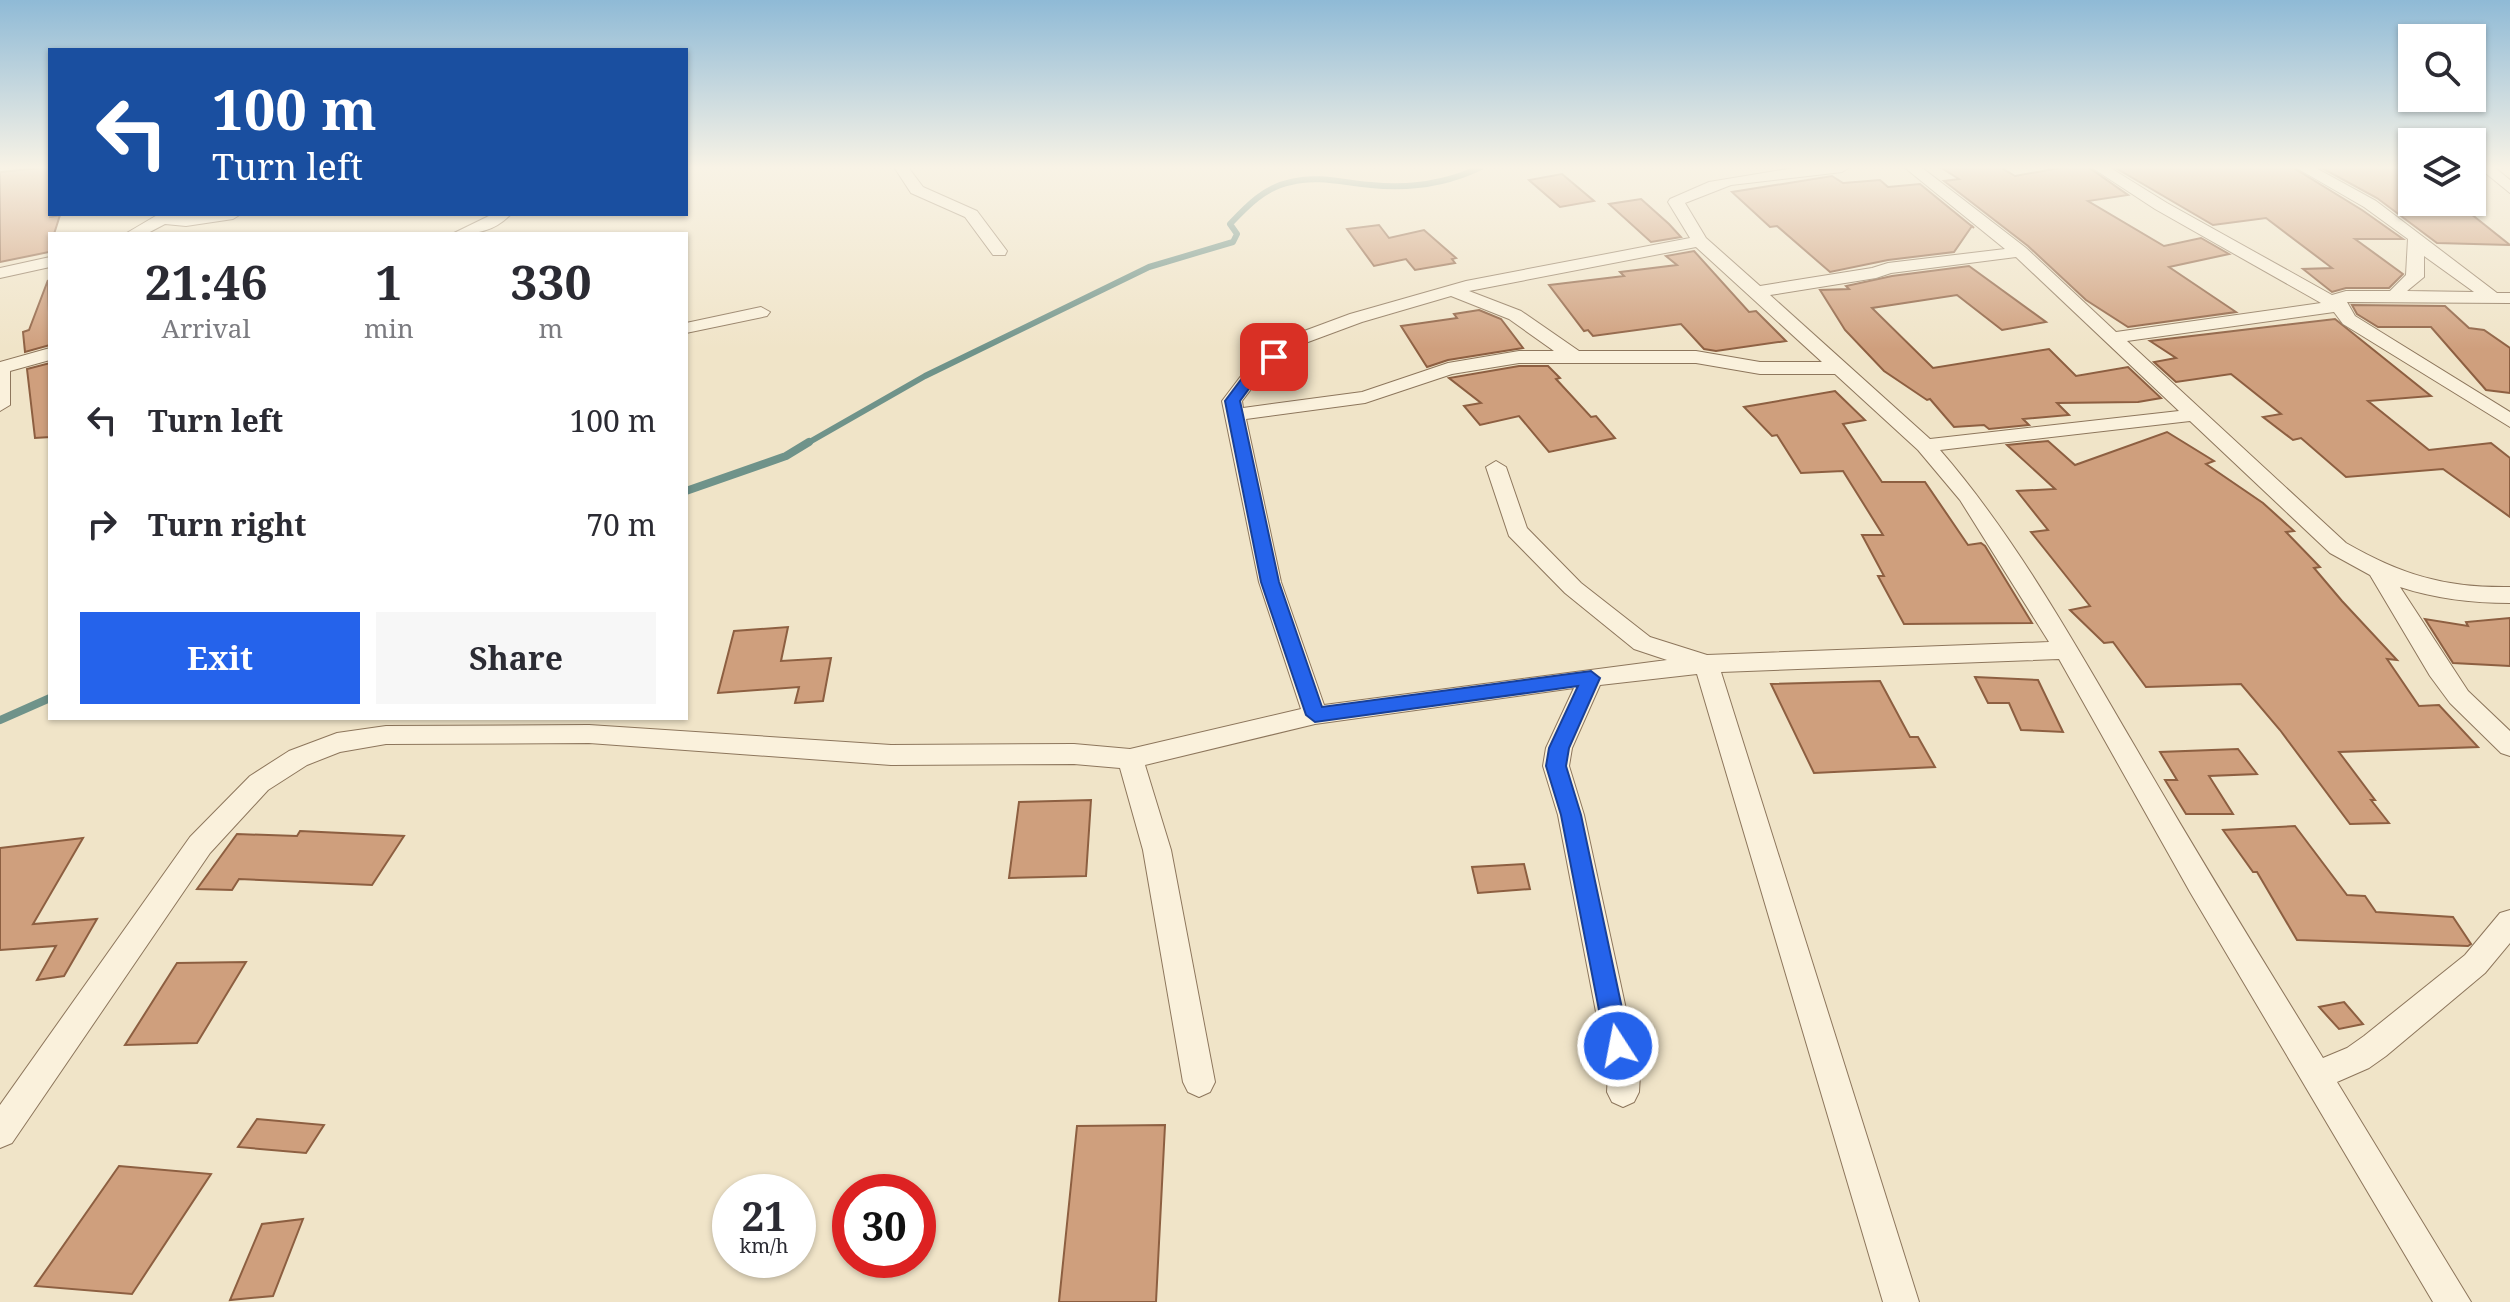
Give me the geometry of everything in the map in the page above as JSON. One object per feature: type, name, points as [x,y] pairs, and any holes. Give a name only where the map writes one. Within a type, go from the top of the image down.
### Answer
[{"type":"street","points":[[981,228],[999,251]]},
{"type":"street","points":[[1692,228],[1700,241],[1925,446],[1968,496],[2066,650],[2200,884],[2453,1302]]},
{"type":"street","points":[[1989,228],[2020,252],[2338,548],[2381,574],[2439,591],[2510,595]]},
{"type":"street","points":[[2200,228],[2339,306],[2349,320],[2506,417]]},
{"type":"street","points":[[2395,299],[2401,287],[2415,277],[2417,238],[2403,228]]},
{"type":"street","points":[[1315,715],[1270,582],[1232,401],[1254,372],[1294,341],[1356,318],[1452,290],[1700,241]]},
{"type":"street","points":[[2416,242],[2502,298]]},
{"type":"street","points":[[1756,292],[1876,273],[1888,268],[2020,252]]},
{"type":"street","points":[[0,273],[48,262]]},
{"type":"street","points":[[1452,290],[1515,315],[1573,356]]},
{"type":"street","points":[[2339,306],[2338,299],[2346,296],[2502,298]]},
{"type":"street","points":[[2110,338],[2339,306]]},
{"type":"street","points":[[688,328],[761,312]]},
{"type":"street","points":[[0,405],[1,368],[48,355]]},
{"type":"street","points":[[1235,415],[1365,397],[1381,389],[1473,364],[1519,357],[1696,357],[1769,369],[1839,368]]},
{"type":"street","points":[[1925,446],[2193,415]]},
{"type":"street","points":[[1496,467],[1517,531],[1573,588],[1642,643],[1706,664]]},
{"type":"street","points":[[2381,574],[2439,670],[2459,697],[2510,746]]},
{"type":"street","points":[[0,1132],[200,845],[259,783],[298,758],[337,743],[386,735],[589,734],[891,755],[1074,754],[1130,759],[1315,715],[1706,664],[2066,650]]},
{"type":"street","points":[[1706,664],[1901,1302]]},
{"type":"street","points":[[1591,678],[1559,748],[1556,766],[1571,815],[1624,1074],[1623,1092]]},
{"type":"street","points":[[1130,759],[1157,850],[1199,1082]]},
{"type":"street","points":[[2318,1075],[2358,1058],[2375,1046],[2475,964],[2510,922]]},
{"type":"building","points":[[0,228],[56,228],[55,232],[48,232],[48,252],[0,262]]},
{"type":"building","points":[[1381,228],[1389,238],[1424,230],[1456,258],[1452,259],[1455,263],[1415,270],[1406,259],[1374,266],[1347,229]]},
{"type":"building","points":[[1635,228],[1672,228],[1681,237],[1651,242]]},
{"type":"building","points":[[1779,228],[1971,228],[1954,252],[1888,260],[1830,272]]},
{"type":"building","points":[[2004,228],[2133,228],[2164,246],[2201,238],[2229,254],[2169,267],[2236,312],[2128,327],[2086,300]]},
{"type":"building","points":[[2279,228],[2387,228],[2403,239],[2355,239],[2403,274],[2389,288],[2346,288],[2332,292],[2303,269],[2332,268]]},
{"type":"building","points":[[2417,228],[2488,228],[2510,245],[2437,243]]},
{"type":"building","points":[[1694,251],[1749,312],[1756,311],[1786,341],[1716,351],[1704,349],[1681,324],[1593,336],[1588,330],[1584,331],[1549,285],[1624,276],[1620,272],[1677,265],[1666,256]]},
{"type":"building","points":[[1969,266],[2046,322],[2002,330],[1957,295],[1872,308],[1933,368],[2049,349],[2076,376],[2128,367],[2161,398],[2138,402],[2057,403],[2069,415],[2023,419],[2029,425],[1989,429],[1984,425],[1954,427],[1930,399],[1927,400],[1884,371],[1845,330],[1820,290],[1849,289],[1846,286],[1892,276]]},
{"type":"building","points":[[48,280],[48,346],[25,352],[23,332],[29,330]]},
{"type":"building","points":[[2352,305],[2445,306],[2469,328],[2484,330],[2510,348],[2510,393],[2486,390],[2431,327],[2378,327],[2357,314]]},
{"type":"building","points":[[1479,310],[1501,319],[1523,348],[1448,360],[1427,367],[1401,326],[1457,318],[1454,314]]},
{"type":"building","points":[[2335,319],[2431,396],[2368,401],[2429,450],[2491,443],[2510,458],[2510,517],[2443,469],[2346,477],[2301,438],[2293,440],[2263,417],[2281,414],[2231,374],[2176,382],[2154,362],[2176,358],[2150,341]]},
{"type":"building","points":[[48,364],[48,437],[35,438],[27,369]]},
{"type":"building","points":[[1519,366],[1548,366],[1591,417],[1596,416],[1615,438],[1549,452],[1519,416],[1480,425],[1464,406],[1481,403],[1449,378]]},
{"type":"building","points":[[1835,391],[1865,420],[1843,424],[1882,482],[1925,482],[1968,545],[1981,543],[1985,546],[2032,623],[1904,624],[1878,576],[1884,576],[1862,535],[1883,535],[1843,471],[1801,473],[1777,435],[1772,436],[1744,407]]},
{"type":"building","points":[[2167,432],[2214,461],[2206,464],[2263,503],[2294,531],[2286,532],[2320,567],[2314,568],[2342,601],[2397,660],[2387,659],[2419,706],[2439,705],[2478,747],[2339,752],[2389,823],[2350,824],[2280,730],[2241,684],[2146,687],[2113,642],[2104,643],[2070,610],[2090,606],[2031,532],[2048,530],[2017,491],[2055,489],[2007,445],[2048,441],[2075,465]]},
{"type":"building","points":[[2510,618],[2510,666],[2453,663],[2425,619],[2468,626],[2466,622]]},
{"type":"building","points":[[788,627],[781,661],[831,658],[823,701],[795,703],[799,687],[718,693],[734,631]]},
{"type":"building","points":[[1975,677],[2038,680],[2063,732],[2021,730],[2009,703],[1988,703]]},
{"type":"building","points":[[1880,681],[1910,737],[1918,737],[1935,767],[1814,773],[1771,684]]},
{"type":"building","points":[[2238,749],[2257,774],[2209,776],[2233,814],[2186,814],[2165,780],[2177,780],[2160,752]]},
{"type":"building","points":[[1091,800],[1086,876],[1009,878],[1019,802]]},
{"type":"building","points":[[2295,826],[2347,895],[2365,896],[2376,912],[2453,917],[2471,944],[2297,940],[2257,872],[2253,872],[2223,830]]},
{"type":"building","points":[[300,831],[404,836],[372,885],[239,879],[232,890],[197,889],[237,834],[297,836]]},
{"type":"building","points":[[83,838],[33,924],[97,919],[64,976],[37,980],[56,946],[0,950],[0,848]]},
{"type":"building","points":[[1524,864],[1530,889],[1478,893],[1472,867]]},
{"type":"building","points":[[246,962],[197,1043],[125,1045],[177,963]]},
{"type":"building","points":[[2344,1002],[2363,1024],[2339,1029],[2319,1007]]},
{"type":"building","points":[[257,1119],[324,1125],[306,1153],[238,1147]]},
{"type":"building","points":[[1165,1125],[1156,1302],[1059,1302],[1077,1126]]},
{"type":"building","points":[[119,1166],[211,1174],[132,1294],[35,1286]]},
{"type":"building","points":[[303,1219],[273,1296],[230,1300],[262,1224]]},
{"type":"waterway","points":[[806,444],[925,376],[1149,267],[1233,242],[1237,234],[1233,228]]},
{"type":"waterway","points":[[688,490],[786,456],[809,442]]},
{"type":"waterway","points":[[0,720],[48,699]]},
{"type":"route","points":[[1274,357],[1254,372],[1232,401],[1270,582],[1315,715],[1591,678],[1559,748],[1556,766],[1571,815],[1618,1046]]}]
